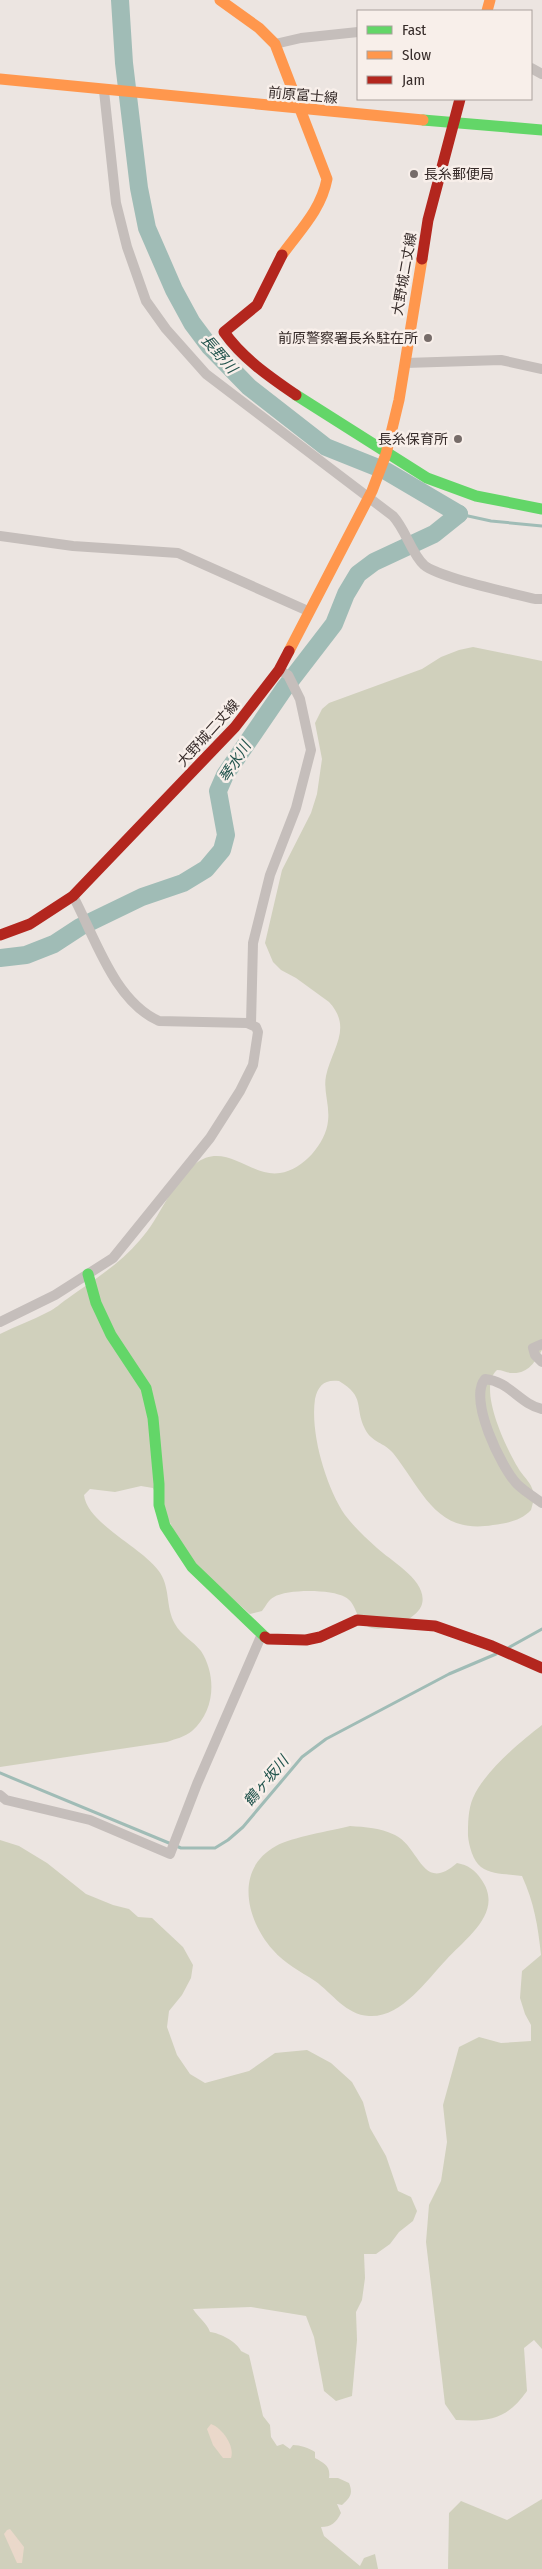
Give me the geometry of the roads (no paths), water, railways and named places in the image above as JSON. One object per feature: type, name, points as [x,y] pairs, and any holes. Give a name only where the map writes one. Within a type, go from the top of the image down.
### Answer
[{"type":"main road","points":[[220,0],[259,28],[275,44],[325,170],[328,186],[313,215],[282,254],[257,304],[224,332],[239,351],[281,384],[386,455],[433,480],[471,495],[494,502],[542,510]]},
{"type":"main road","points":[[0,79],[106,90]]},
{"type":"main road","name":"前原富士線","points":[[106,90],[301,110],[542,130]]},
{"type":"main road","name":"大野城二丈線","points":[[0,935],[30,924],[74,896],[236,727],[284,672],[308,611],[370,494],[386,455],[393,430],[406,363],[428,220],[460,100]]},
{"type":"main road","points":[[88,1274],[96,1303],[111,1335],[146,1388],[153,1418],[159,1484],[157,1493],[164,1525],[176,1548],[193,1568],[262,1634],[268,1639],[306,1640],[320,1637],[357,1620],[435,1626],[492,1646],[542,1668]]},
{"type":"street","points":[[275,44],[302,38],[357,32]]},
{"type":"street","points":[[106,90],[116,203],[127,247],[146,301],[166,329],[206,374],[370,494],[403,527],[413,549],[424,565],[435,571],[523,596],[542,599]]},
{"type":"street","points":[[406,363],[501,360],[542,369]]},
{"type":"street","points":[[0,536],[73,546],[178,553],[308,611]]},
{"type":"street","points":[[0,1322],[55,1295],[113,1258],[210,1138],[240,1091],[253,1065],[258,1032],[251,1024],[253,943],[270,875],[296,808],[311,750],[300,699],[284,672]]},
{"type":"street","points":[[74,896],[117,984],[146,1015],[159,1021],[198,1020],[251,1024]]},
{"type":"street","points":[[542,1344],[533,1348],[535,1355],[542,1362]]},
{"type":"street","points":[[542,1409],[519,1396],[497,1380],[485,1379],[480,1384],[479,1394],[482,1412],[490,1439],[516,1484],[542,1503]]},
{"type":"street","points":[[0,1795],[6,1800],[90,1820],[170,1854],[262,1634]]},
{"type":"waterway","name":"長野川","points":[[120,0],[124,63],[139,188],[147,228],[174,290],[192,323],[210,347],[249,387],[326,447],[386,471],[459,514]]},
{"type":"waterway","name":"長野川","points":[[459,514],[491,521],[542,526]]},
{"type":"waterway","name":"琴水川","points":[[0,958],[26,955],[54,944],[80,927],[142,897],[183,883],[206,869],[222,850],[226,835],[218,791],[225,775],[284,689],[334,624],[346,594],[358,574],[374,562],[434,534],[459,514]]},
{"type":"waterway","name":"鶴ヶ坂川","points":[[508,1648],[542,1629]]},
{"type":"waterway","name":"鶴ヶ坂川","points":[[0,1773],[181,1848],[215,1848],[243,1827],[302,1757],[326,1739],[449,1674],[496,1654]]},
{"type":"place","name":"長糸郵便局","points":[[414,174]]},
{"type":"place","name":"前原警察署長糸駐在所","points":[[428,338]]},
{"type":"place","name":"長糸保育所","points":[[458,439]]}]
